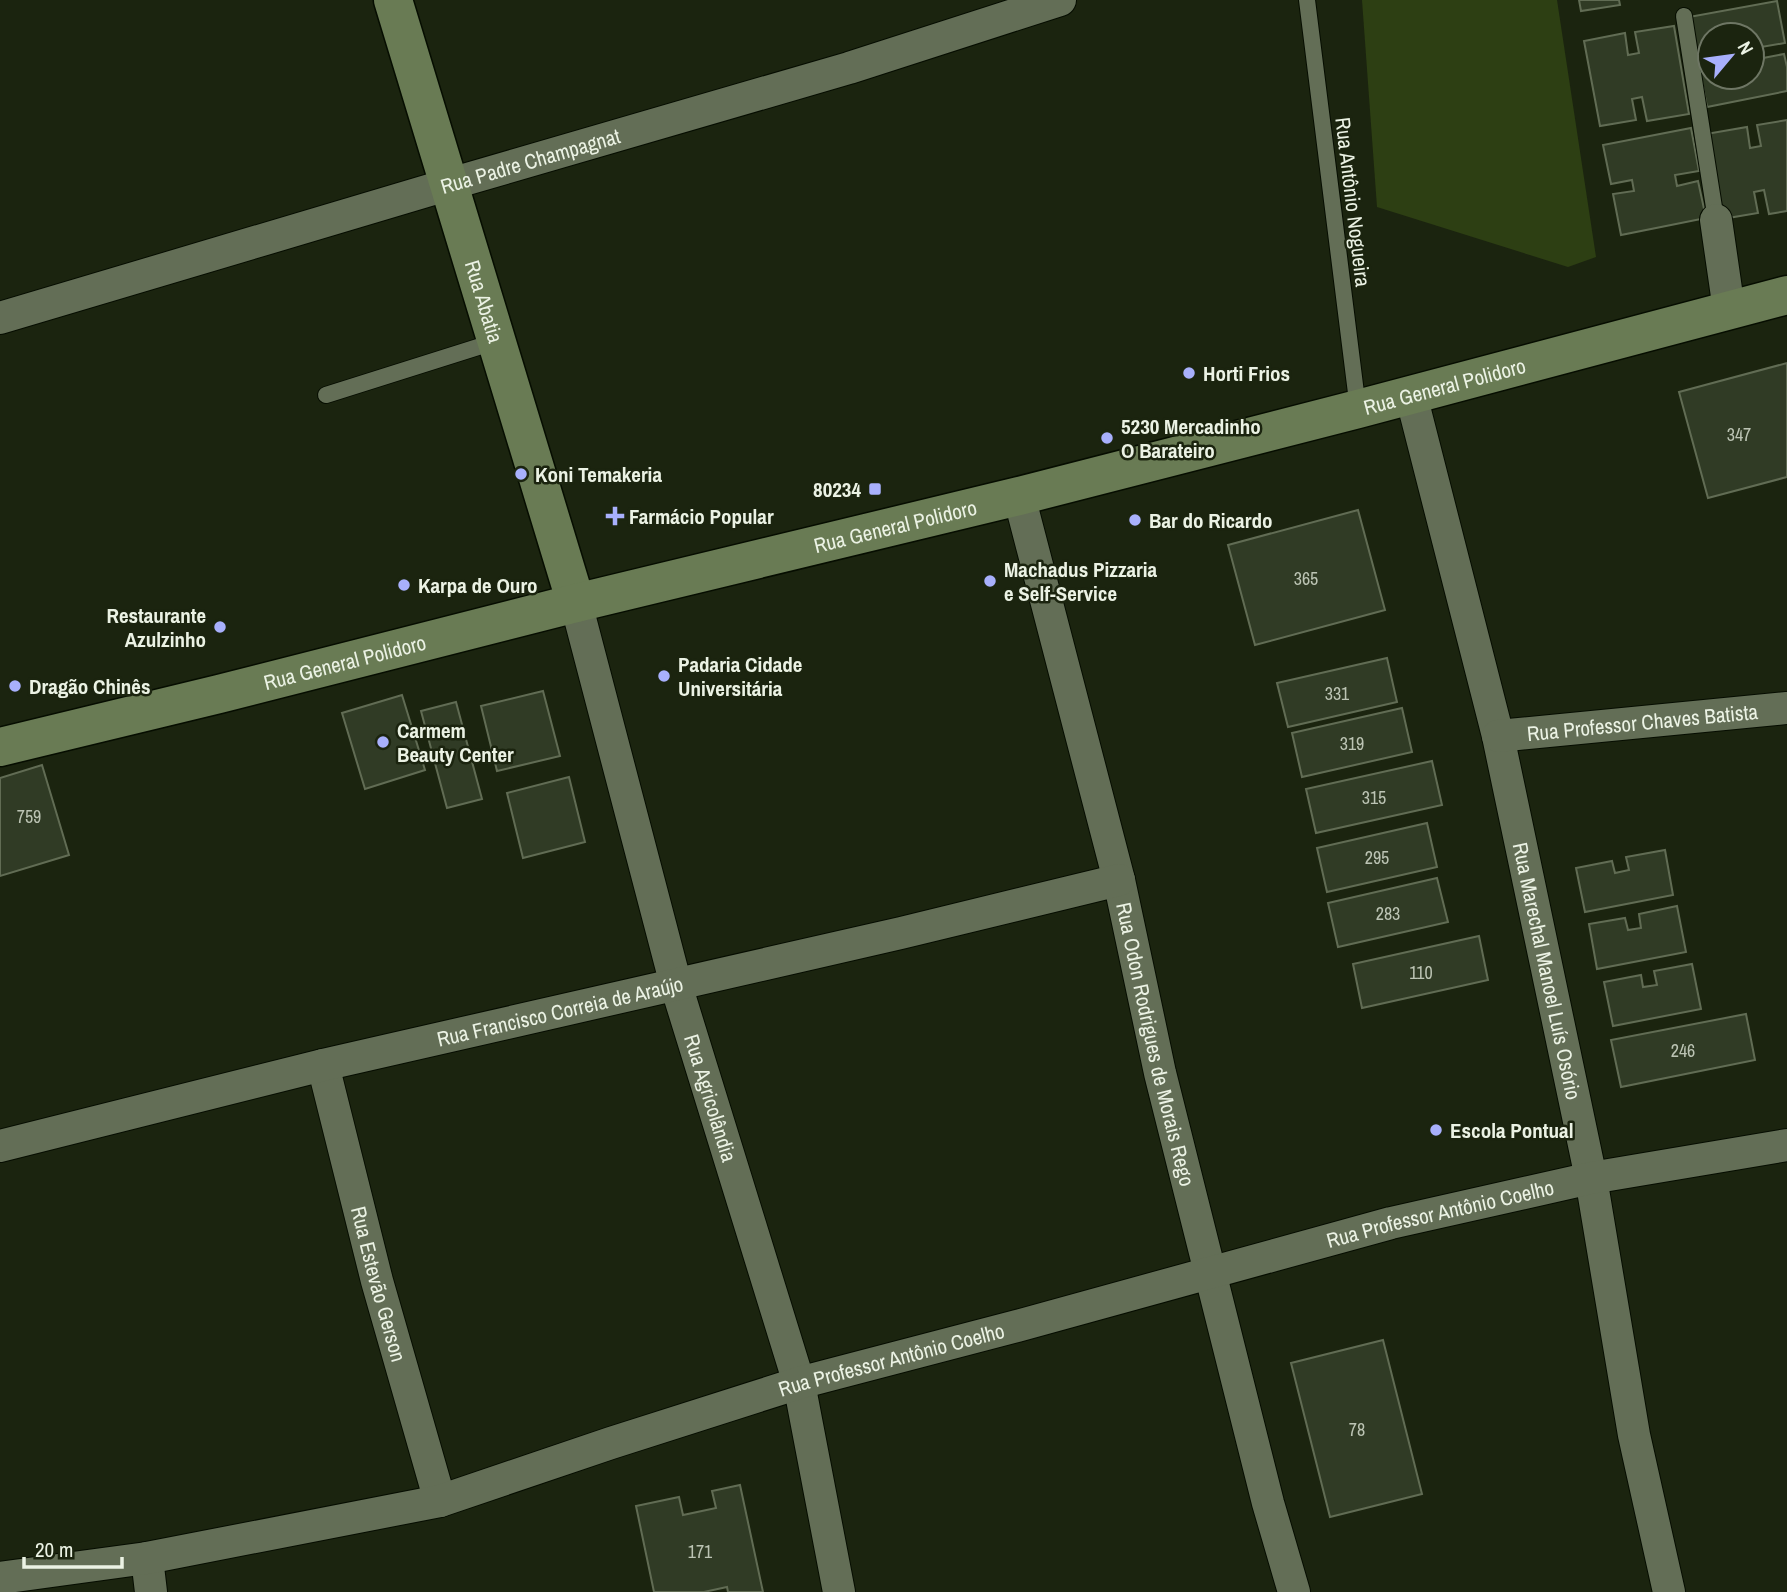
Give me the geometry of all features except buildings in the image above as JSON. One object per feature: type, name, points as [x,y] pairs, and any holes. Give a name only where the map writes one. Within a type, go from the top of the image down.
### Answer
[{"type":"street","name":"Rua Abatia","points":[[393,0],[576,603]]},
{"type":"street","name":"Rua Padre Champagnat","points":[[0,318],[849,68],[1060,0]]},
{"type":"street","points":[[1716,220],[1729,310]]},
{"type":"street","name":"Rua General Polidoro","points":[[0,747],[1019,496],[1787,295]]},
{"type":"street","name":"Rua Marechal Manoel Luís Osório","points":[[1411,395],[1498,736],[1591,1178],[1634,1436],[1669,1592]]},
{"type":"street","name":"Rua Odon Rodrigues de Morais Rego","points":[[1019,496],[1119,880],[1160,1073],[1268,1503],[1294,1592]]},
{"type":"street","name":"Rua Agricolândia","points":[[576,603],[677,985],[799,1383],[839,1592]]},
{"type":"street","name":"Rua Professor Chaves Batista","points":[[1498,736],[1787,708]]},
{"type":"street","name":"Rua Francisco Correia de Araújo","points":[[0,1146],[323,1065],[677,985],[1119,880]]},
{"type":"street","name":"Rua Estevão Gerson","points":[[323,1065],[377,1281],[440,1501]]},
{"type":"street","name":"Rua Professor Antônio Coelho","points":[[0,1578],[146,1558],[440,1501],[799,1383],[1391,1223],[1591,1178],[1787,1145]]},
{"type":"street","points":[[146,1558],[151,1592]]},
{"type":"lane","name":"Rua Antônio Nogueira","points":[[1307,0],[1358,409]]},
{"type":"lane","points":[[1685,16],[1716,220]]},
{"type":"lane","points":[[326,395],[497,341]]},
{"type":"green space","points":[[1362,0],[1557,0],[1596,257],[1568,267],[1377,207]]},
{"type":"place","name":"Horti Frios","points":[[1189,373]]},
{"type":"place","name":"5230 Mercadinho O Barateiro","points":[[1107,438]]},
{"type":"place","name":"Koni Temakeria","points":[[521,474]]},
{"type":"place","name":"80234","points":[[875,489]]},
{"type":"place","name":"Farmácio Popular","points":[[615,516]]},
{"type":"place","name":"Bar do Ricardo","points":[[1135,520]]},
{"type":"place","name":"Machadus Pizzaria e Self-Service","points":[[990,581]]},
{"type":"place","name":"Karpa de Ouro","points":[[404,585]]},
{"type":"place","name":"Restaurante Azulzinho","points":[[220,627]]},
{"type":"place","name":"Padaria Cidade Universitária","points":[[664,676]]},
{"type":"place","name":"Dragão Chinês","points":[[15,686]]},
{"type":"place","name":"Carmem Beauty Center","points":[[383,742]]},
{"type":"place","name":"Escola Pontual","points":[[1436,1130]]}]
